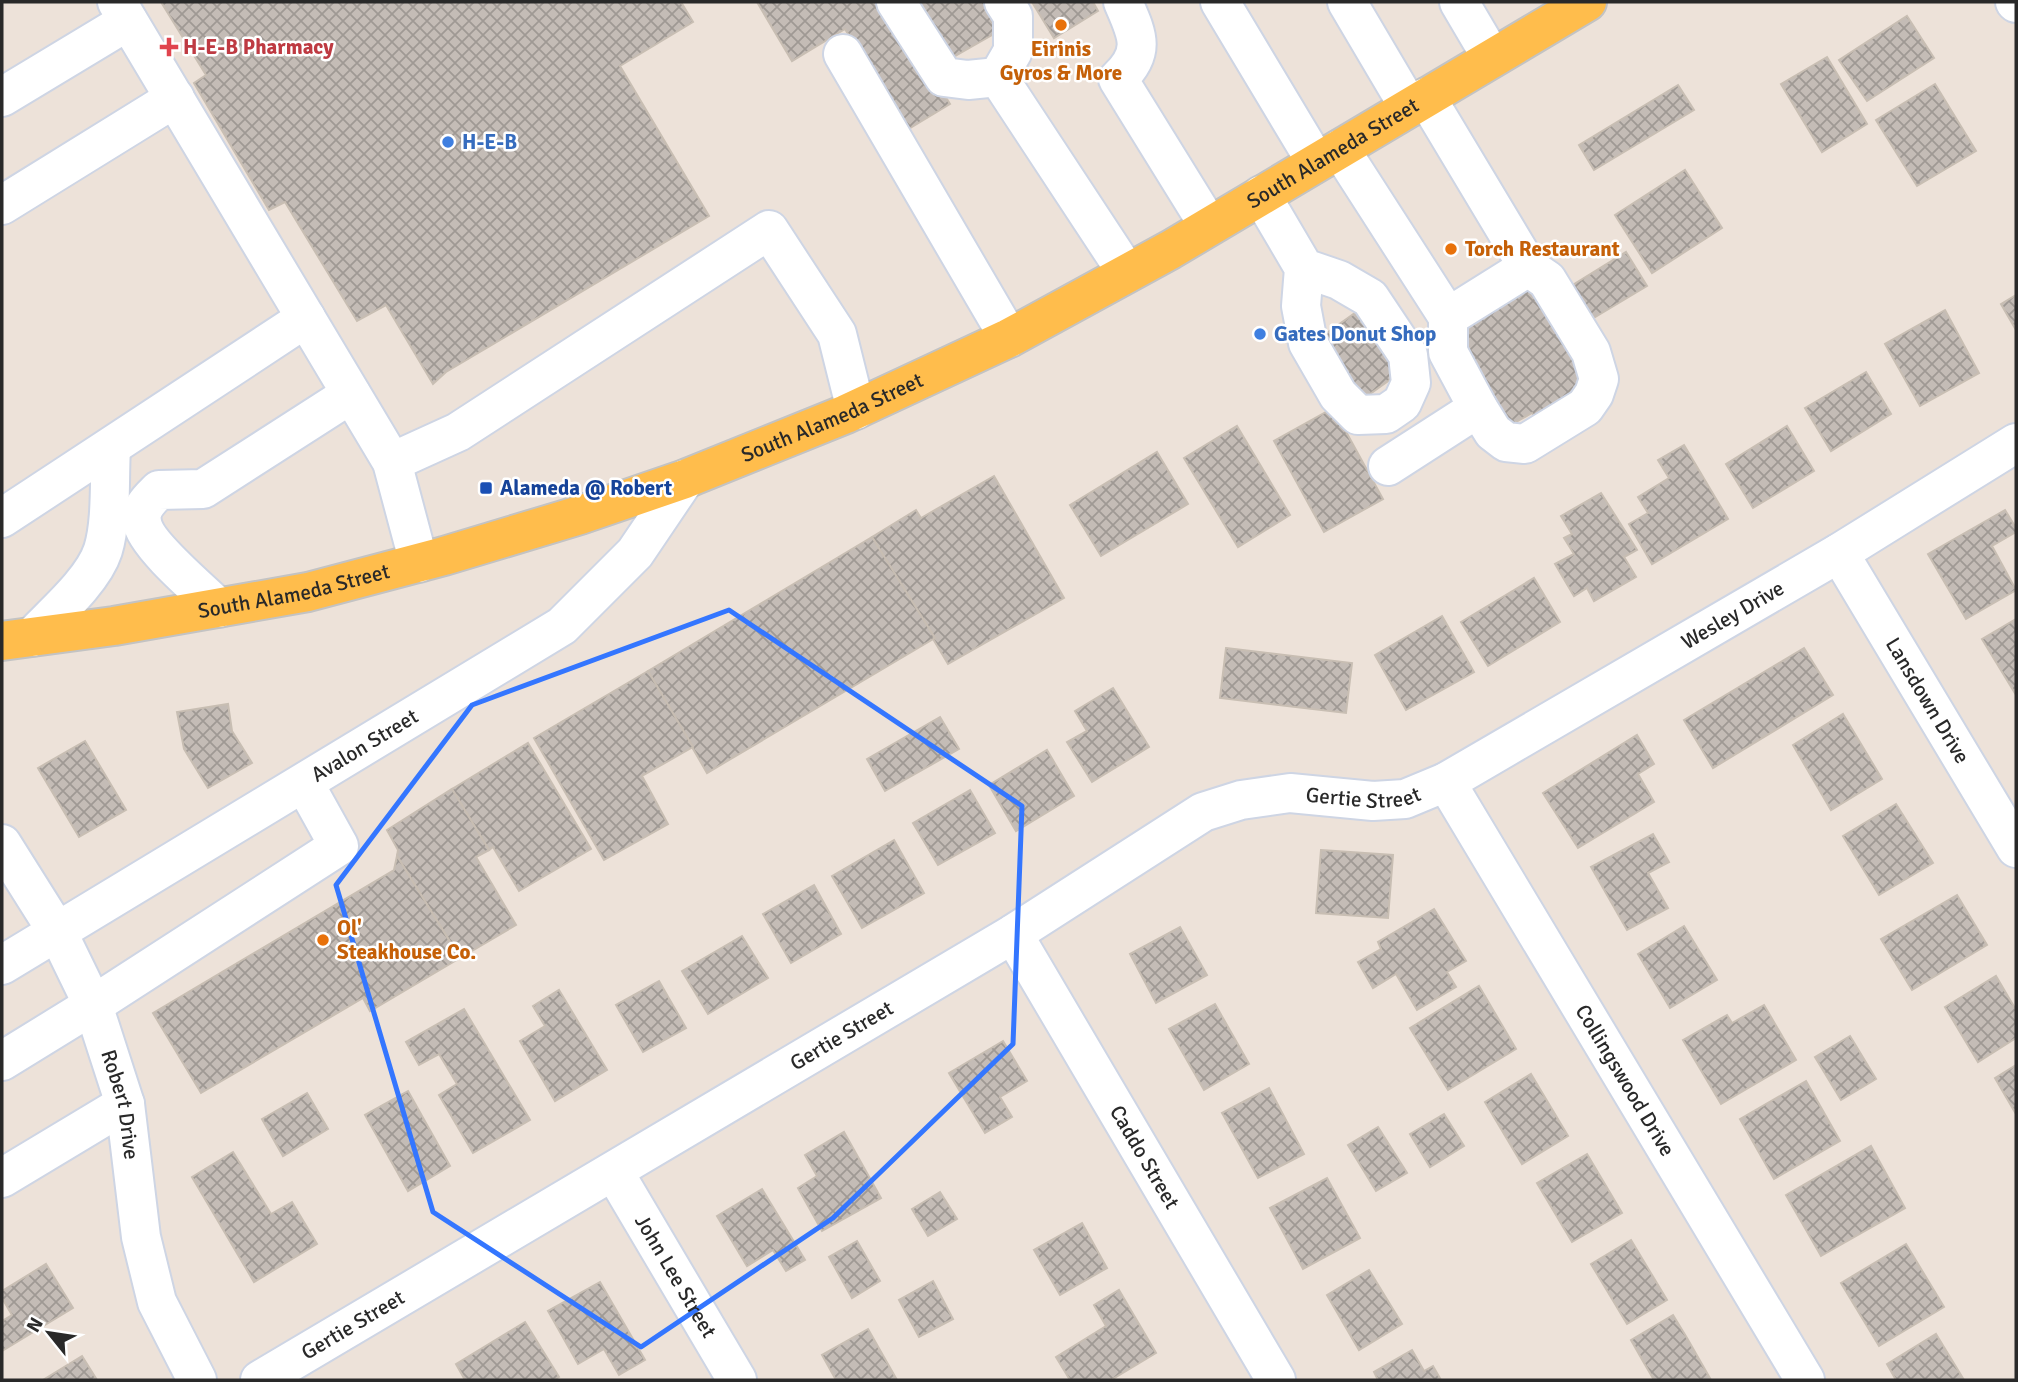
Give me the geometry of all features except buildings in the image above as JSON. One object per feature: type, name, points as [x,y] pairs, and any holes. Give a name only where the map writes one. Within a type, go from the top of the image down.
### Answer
[{"type":"main road","name":"South Alameda Street","points":[[17,639],[308,592],[419,563],[580,515],[685,479],[856,410],[1009,338],[1127,273],[1587,2]]},
{"type":"street","points":[[896,2],[944,77],[968,80],[998,77]]},
{"type":"street","points":[[998,77],[1013,51],[1013,16],[1004,2]]},
{"type":"street","points":[[1123,2],[1138,36],[1136,54],[1130,68],[1118,79],[1209,226]]},
{"type":"street","points":[[1220,2],[1328,155],[1448,335],[1478,408],[1493,432],[1506,442],[1525,444],[1585,407],[1594,394],[1599,379],[1591,352],[1547,280],[1528,267],[1418,102],[1346,2]]},
{"type":"street","points":[[1460,2],[1492,58]]},
{"type":"street","points":[[2,97],[123,11],[391,462],[419,563]]},
{"type":"street","points":[[843,54],[1009,338]]},
{"type":"street","points":[[998,77],[1127,273]]},
{"type":"street","points":[[2,205],[175,98]]},
{"type":"street","points":[[1261,195],[1304,268],[1301,306],[1308,343],[1338,395],[1358,415],[1386,414],[1402,403],[1411,383],[1408,355],[1370,298],[1339,280],[1304,268]]},
{"type":"street","points":[[391,462],[457,432],[769,230],[837,334],[856,410]]},
{"type":"street","points":[[1408,355],[1448,335],[1528,267]]},
{"type":"street","points":[[2,518],[306,318]]},
{"type":"street","points":[[219,608],[157,549],[141,523],[144,504],[159,490],[203,489],[351,394]]},
{"type":"street","points":[[1388,466],[1478,408]]},
{"type":"street","name":"Wesley Drive","points":[[1446,782],[1839,553],[2016,443]]},
{"type":"street","points":[[17,639],[83,582],[103,552],[107,529],[110,448]]},
{"type":"street","name":"Avalon Street","points":[[2,965],[562,626],[635,553],[685,479]]},
{"type":"street","name":"Lansdown Drive","points":[[1839,553],[2016,848]]},
{"type":"street","name":"Gertie Street","points":[[260,1380],[1013,934],[1203,812],[1241,800],[1290,793],[1373,801],[1405,799],[1446,782]]},
{"type":"street","name":"Collingswood Drive","points":[[1446,782],[1805,1380]]},
{"type":"street","points":[[2,1061],[339,846],[304,783]]},
{"type":"street","name":"Robert Drive","points":[[2,844],[58,933],[93,1005],[125,1104],[141,1237],[157,1302],[197,1380]]},
{"type":"street","name":"Caddo Street","points":[[1013,934],[1276,1380]]},
{"type":"street","points":[[2,1178],[125,1104]]},
{"type":"street","name":"John Lee Street","points":[[614,1172],[737,1380]]},
{"type":"highlighted area","points":[[729,610],[1022,806],[1013,1044],[833,1218],[641,1347],[433,1212],[336,885],[472,705]]},
{"type":"place","name":"Eirinis Gyros & More","points":[[1061,25]]},
{"type":"place","name":"H-E-B Pharmacy","points":[[169,47]]},
{"type":"place","name":"H-E-B","points":[[448,142]]},
{"type":"place","name":"Torch Restaurant","points":[[1451,249]]},
{"type":"place","name":"Gates Donut Shop","points":[[1260,334]]},
{"type":"place","name":"Alameda @ Robert","points":[[486,488]]},
{"type":"place","name":"Ol' Steakhouse Co.","points":[[323,940]]}]
